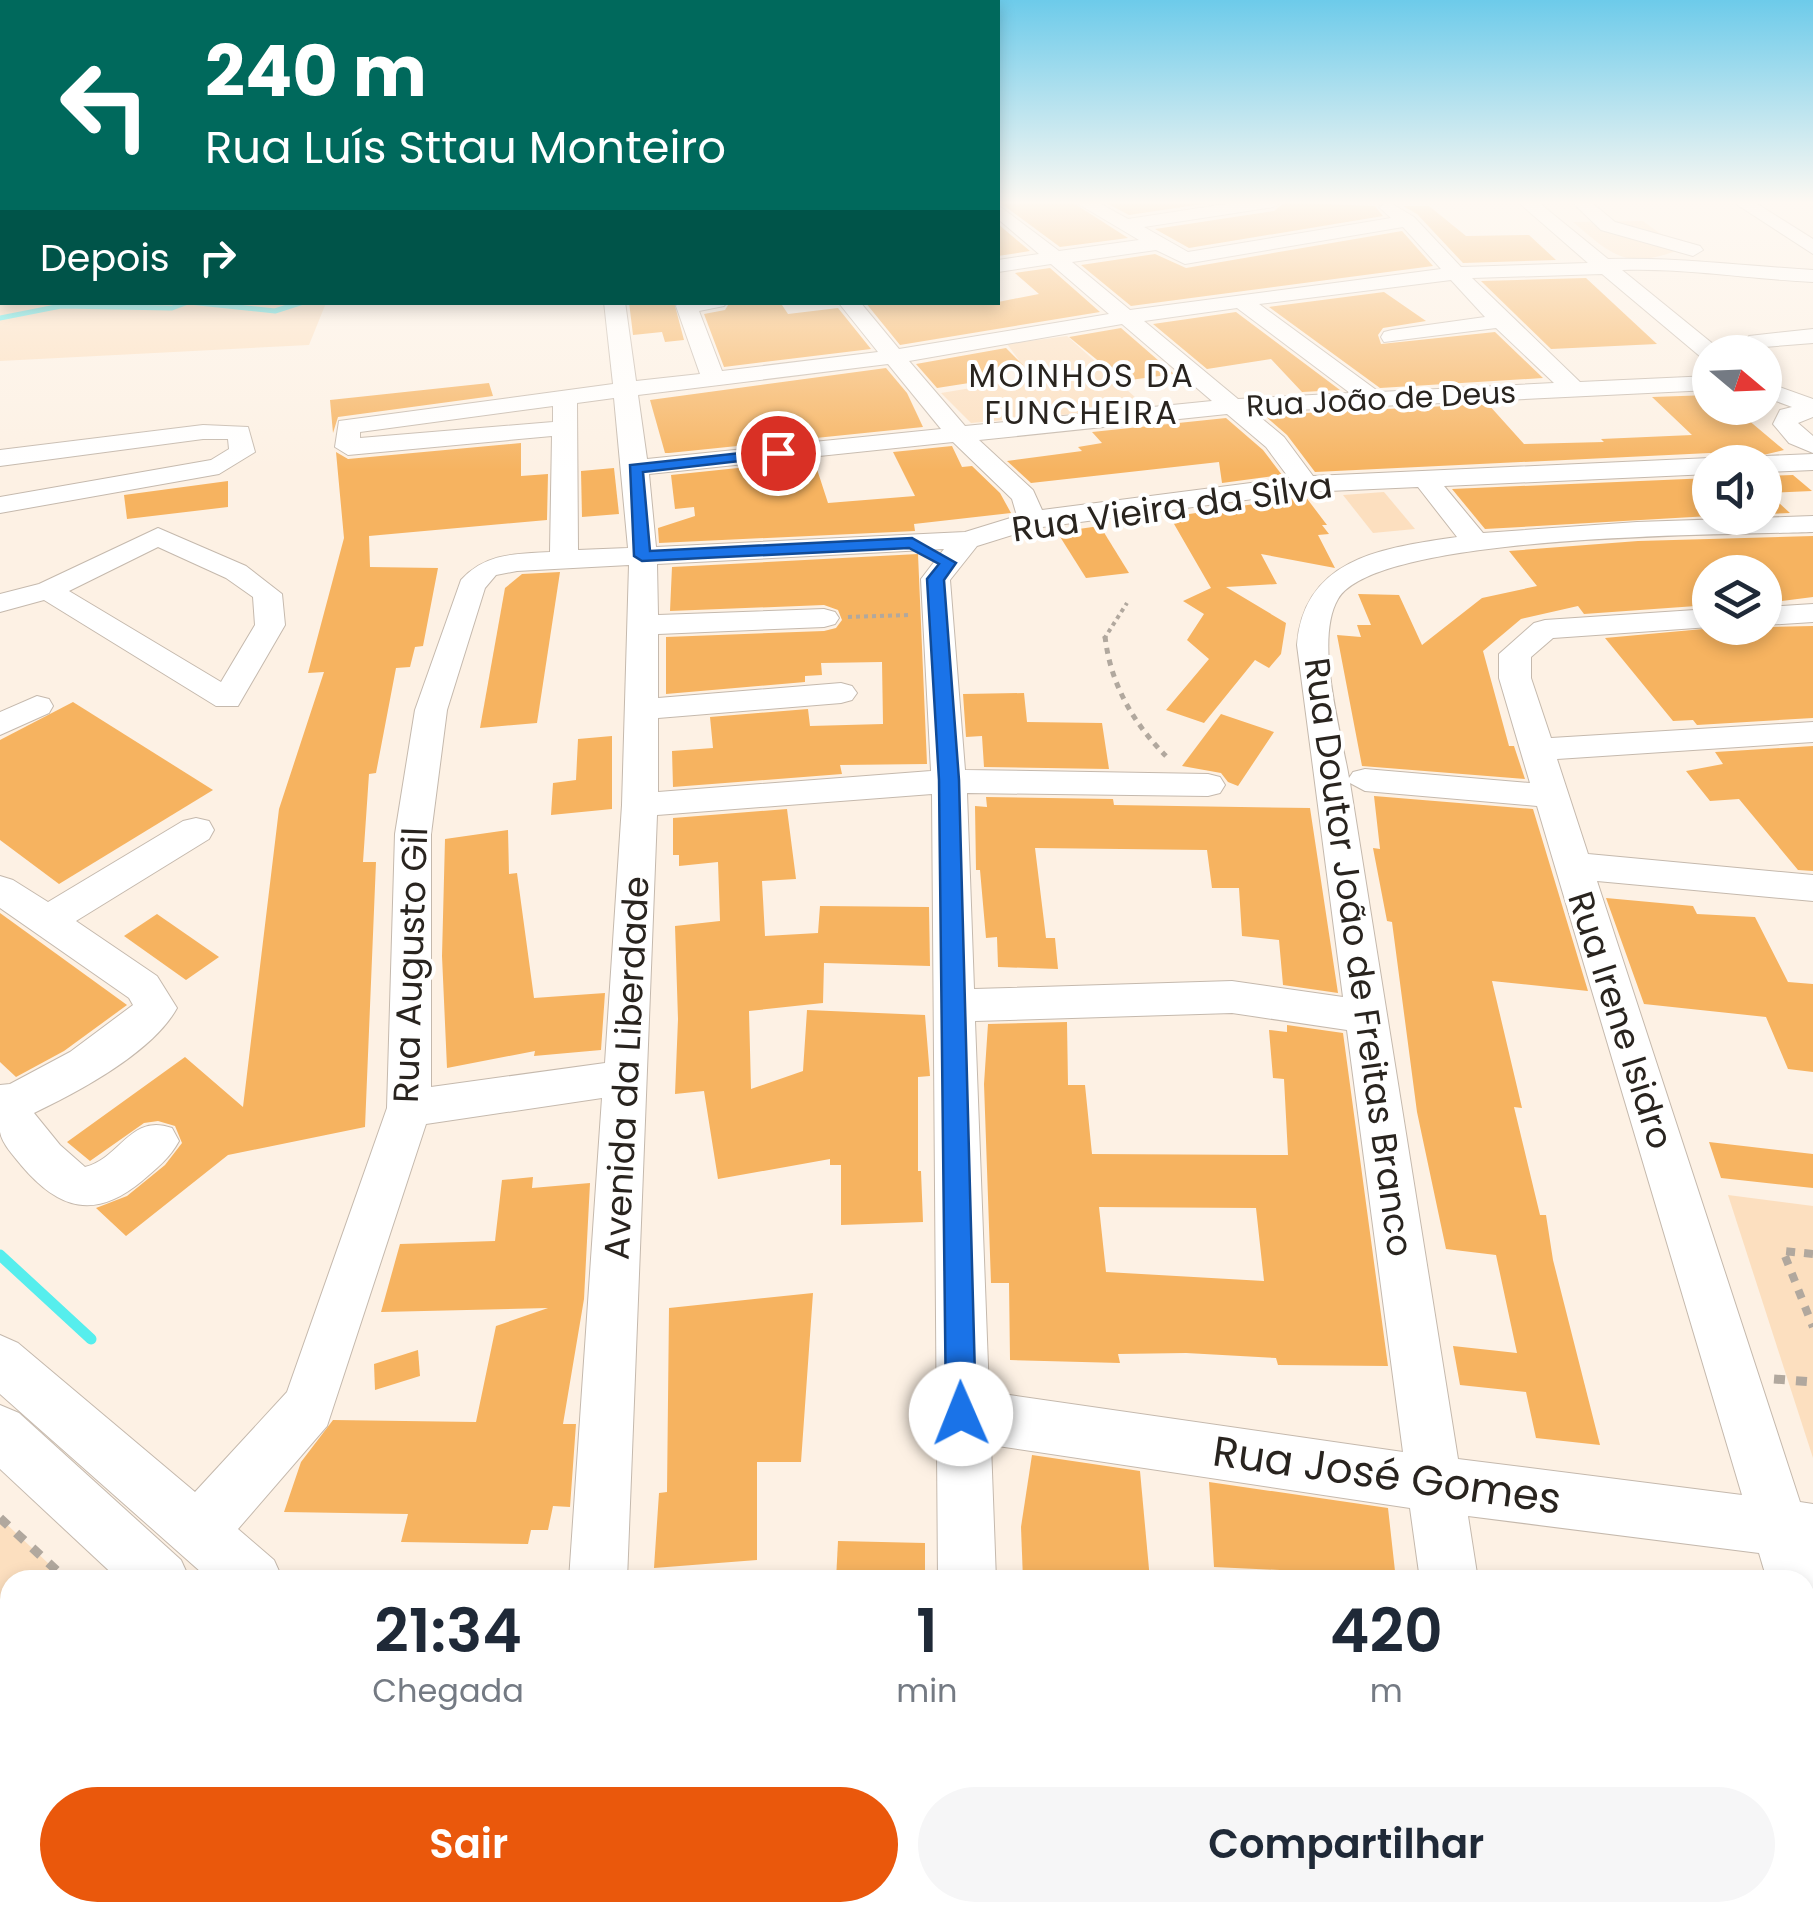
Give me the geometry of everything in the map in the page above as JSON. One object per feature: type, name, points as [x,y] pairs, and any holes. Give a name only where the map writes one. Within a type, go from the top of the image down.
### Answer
[{"type":"street","points":[[1097,292],[1274,442],[1306,484]]},
{"type":"street","points":[[500,403],[499,390],[713,379],[893,357],[1127,317],[1314,292]]},
{"type":"street","points":[[1472,292],[1576,390]]},
{"type":"street","points":[[1633,292],[1692,339]]},
{"type":"street","points":[[1240,301],[1372,398]]},
{"type":"street","name":"Avenida da Liberdade","points":[[599,1570],[642,709],[642,556],[614,305]]},
{"type":"street","points":[[694,305],[687,306],[713,379]]},
{"type":"street","points":[[850,305],[958,434],[1024,496],[1032,520]]},
{"type":"street","points":[[1392,337],[1501,320]]},
{"type":"street","points":[[1677,329],[1692,345]]},
{"type":"street","points":[[1782,339],[1813,336]]},
{"type":"street","points":[[563,428],[348,447],[348,426],[565,397],[623,382]]},
{"type":"street","name":"Rua João de Deus","points":[[635,468],[1232,406],[1692,385]]},
{"type":"street","points":[[1782,396],[1813,408]]},
{"type":"street","points":[[564,560],[565,397]]},
{"type":"street","points":[[1786,424],[1790,415],[1813,408]]},
{"type":"street","points":[[1782,421],[1812,450],[1782,459]]},
{"type":"street","points":[[0,458],[202,432],[239,432],[242,452],[219,466],[0,505]]},
{"type":"street","name":"Rua Vieira da Silva","points":[[958,552],[1032,520],[1306,484],[1692,467]]},
{"type":"street","points":[[1426,480],[1475,542]]},
{"type":"street","name":"Rua Doutor João de Freitas Branco","points":[[1449,1570],[1312,645],[1313,619],[1337,582],[1362,567],[1416,551],[1475,542],[1813,524]]},
{"type":"street","points":[[0,603],[50,590],[158,536],[236,572],[267,594],[270,625],[227,698],[72,608],[50,590]]},
{"type":"street","name":"Rua Augusto Gil","points":[[194,1530],[227,1501],[308,1408],[409,1108],[412,834],[431,710],[471,586],[486,569],[564,560],[912,543],[958,552]]},
{"type":"street","points":[[958,552],[935,579],[949,780],[967,1570]]},
{"type":"street","points":[[1782,615],[1813,613]]},
{"type":"street","points":[[643,625],[824,618]]},
{"type":"street","name":"Rua Irene Isidro","points":[[1692,619],[1544,628],[1514,654],[1515,678],[1573,866],[1796,1530],[1796,1570]]},
{"type":"street","points":[[642,709],[841,694]]},
{"type":"street","points":[[0,725],[37,706]]},
{"type":"street","points":[[1536,750],[1813,732]]},
{"type":"street","points":[[640,805],[949,780],[1198,785]]},
{"type":"street","points":[[1364,780],[1551,796]]},
{"type":"street","points":[[47,921],[196,830]]},
{"type":"street","points":[[1573,866],[1813,888]]},
{"type":"street","points":[[0,888],[143,986],[156,1008],[118,1044],[50,1087],[3,1105],[56,1172],[80,1187],[96,1187],[156,1141]]},
{"type":"street","points":[[952,1006],[1232,998],[1368,1017]]},
{"type":"street","points":[[409,1108],[626,1078]]},
{"type":"street","points":[[0,1360],[242,1570]]},
{"type":"street","name":"Rua José Gomes","points":[[961,1414],[1438,1484],[1796,1530]]},
{"type":"street","points":[[0,1432],[150,1570]]},
{"type":"path","points":[[1127,603],[1104,637],[1110,672],[1147,740],[1198,785]]},
{"type":"path","points":[[824,618],[937,614]]},
{"type":"path","points":[[1813,1254],[1783,1251],[1813,1327]]},
{"type":"path","points":[[0,1518],[55,1570]]},
{"type":"shaded area","points":[[0,305],[325,305],[309,345],[0,361]]},
{"type":"shaded area","points":[[1067,336],[1146,407],[971,423],[941,393],[1032,378],[1007,344]]},
{"type":"shaded area","points":[[1384,492],[1415,529],[1373,533],[1343,495]]},
{"type":"shaded area","points":[[1728,1195],[1813,1206],[1813,1458]]},
{"type":"shaded area","points":[[0,1518],[55,1570],[0,1570]]},
{"type":"building","points":[[1036,292],[1077,292],[1100,312],[900,345],[867,305],[1000,305],[1000,302],[1039,294]]},
{"type":"building","points":[[1113,292],[1239,292],[1131,306]]},
{"type":"building","points":[[1384,292],[1426,321],[1383,328],[1378,335],[1381,344],[1495,332],[1543,378],[1380,388],[1269,307]]},
{"type":"building","points":[[1492,292],[1601,292],[1657,344],[1551,349]]},
{"type":"building","points":[[629,305],[675,305],[684,340],[665,342],[662,332],[633,335]]},
{"type":"building","points":[[728,305],[782,305],[788,314],[838,308],[871,349],[724,367],[704,314],[725,310]]},
{"type":"building","points":[[1236,312],[1340,390],[1302,392],[1271,359],[1207,369],[1153,324]]},
{"type":"building","points":[[1121,328],[1174,374],[1123,381],[1069,337]]},
{"type":"building","points":[[1006,348],[1023,365],[995,370],[1001,376],[982,381],[937,388],[916,364]]},
{"type":"building","points":[[886,368],[907,393],[923,427],[665,453],[650,400]]},
{"type":"building","points":[[489,383],[493,396],[338,417],[333,433],[330,400]]},
{"type":"building","points":[[1692,396],[1692,425],[1754,425],[1778,445],[1692,445],[1692,454],[1315,472],[1287,435],[1264,415],[1488,404],[1524,444],[1692,435],[1652,397]]},
{"type":"building","points":[[1226,418],[1263,450],[1282,475],[1222,483],[1219,462],[1031,483],[1007,461],[1082,451],[1078,447],[1102,443],[1092,432]]},
{"type":"building","points":[[521,443],[521,476],[548,474],[547,520],[369,536],[370,567],[438,568],[423,646],[415,647],[410,667],[396,668],[376,773],[369,774],[363,862],[376,862],[365,1127],[228,1155],[126,1236],[96,1208],[127,1196],[165,1165],[182,1143],[175,1126],[158,1121],[144,1123],[90,1161],[67,1142],[185,1057],[243,1107],[279,809],[324,672],[308,673],[344,538],[336,452],[348,459]]},
{"type":"building","points":[[952,446],[962,467],[972,466],[1000,493],[1011,513],[914,524],[915,531],[659,543],[658,528],[695,516],[694,507],[675,509],[671,475],[814,460],[828,503],[915,496],[893,452]]},
{"type":"building","points":[[614,468],[619,514],[582,517],[581,471]]},
{"type":"building","points":[[1782,475],[1793,475],[1812,491],[1782,492]]},
{"type":"building","points":[[1692,479],[1692,517],[1485,529],[1452,489]]},
{"type":"building","points":[[228,481],[228,507],[127,519],[124,495]]},
{"type":"building","points":[[1305,496],[1327,525],[1322,525],[1329,534],[1318,535],[1335,568],[1261,554],[1277,584],[1226,587],[1286,623],[1281,654],[1269,668],[1255,660],[1204,723],[1166,710],[1209,659],[1187,640],[1204,614],[1183,601],[1211,588],[1170,517]]},
{"type":"building","points":[[1100,526],[1129,573],[1086,578],[1057,532]]},
{"type":"building","points":[[1813,536],[1813,597],[1782,601],[1782,555],[1692,555],[1692,606],[1584,614],[1578,606],[1521,619],[1483,651],[1509,746],[1514,746],[1525,779],[1362,766],[1337,635],[1361,637],[1357,625],[1371,625],[1358,594],[1399,595],[1422,645],[1482,598],[1537,586],[1509,551],[1638,541]]},
{"type":"building","points":[[918,554],[927,764],[840,765],[842,774],[673,787],[672,751],[713,748],[710,717],[808,709],[810,726],[883,724],[882,662],[821,663],[822,675],[805,676],[805,682],[666,694],[666,637],[824,631],[836,628],[842,620],[838,610],[824,605],[670,611],[672,567]]},
{"type":"building","points":[[560,572],[537,723],[480,728],[505,588],[522,574]]},
{"type":"building","points":[[1813,626],[1813,718],[1697,725],[1693,720],[1673,721],[1605,638],[1692,630],[1692,645],[1782,645],[1782,627]]},
{"type":"building","points":[[1024,693],[1027,722],[1102,723],[1109,769],[984,767],[982,736],[966,737],[963,694]]},
{"type":"building","points":[[73,702],[213,790],[59,884],[0,840],[0,740]]},
{"type":"building","points":[[1221,714],[1274,732],[1238,786],[1221,773],[1182,766]]},
{"type":"building","points":[[612,736],[612,809],[551,815],[553,783],[576,780],[578,739]]},
{"type":"building","points":[[1813,746],[1813,871],[1798,870],[1739,799],[1710,801],[1686,771],[1723,764],[1715,752]]},
{"type":"building","points":[[1374,796],[1533,809],[1588,991],[1492,981],[1522,1108],[1514,1107],[1540,1215],[1546,1215],[1553,1260],[1600,1445],[1536,1438],[1526,1392],[1460,1385],[1453,1346],[1517,1353],[1496,1255],[1446,1249],[1417,1112],[1392,922],[1387,921],[1373,848],[1380,849]]},
{"type":"building","points":[[986,797],[1113,799],[1114,805],[1310,808],[1338,993],[1283,985],[1279,940],[1242,936],[1239,888],[1212,888],[1207,850],[1035,848],[1046,938],[1055,938],[1058,969],[998,967],[997,937],[986,938],[980,870],[976,870],[975,806],[987,807]]},
{"type":"building","points":[[787,809],[796,879],[762,881],[765,936],[818,933],[820,906],[929,907],[930,966],[824,963],[823,1003],[749,1011],[751,1089],[803,1071],[807,1010],[925,1015],[930,1076],[918,1077],[918,1171],[923,1222],[841,1225],[841,1165],[830,1165],[830,1159],[718,1179],[704,1091],[675,1094],[675,926],[720,921],[718,862],[679,866],[679,855],[673,855],[673,818]]},
{"type":"building","points":[[508,830],[509,874],[517,873],[534,998],[605,993],[601,1050],[534,1056],[535,1051],[447,1068],[442,956],[445,839]]},
{"type":"building","points":[[1606,898],[1693,906],[1697,914],[1755,917],[1788,982],[1813,984],[1813,1072],[1788,1069],[1766,1017],[1644,1004]]},
{"type":"building","points":[[0,913],[127,1005],[64,1051],[16,1077],[0,1062]]},
{"type":"building","points":[[157,914],[219,957],[186,980],[124,936]]},
{"type":"building","points":[[1067,1022],[1068,1085],[1085,1085],[1092,1154],[1288,1155],[1284,1079],[1273,1078],[1269,1030],[1287,1032],[1287,1025],[1343,1033],[1388,1366],[1278,1365],[1276,1358],[1186,1353],[1118,1354],[1120,1363],[1010,1360],[1009,1283],[991,1283],[984,1084],[988,1024]],"holes":[[[1099,1207],[1256,1208],[1264,1281],[1106,1272]]]},
{"type":"building","points":[[1709,1142],[1813,1154],[1813,1188],[1721,1178]]},
{"type":"building","points":[[533,1177],[532,1188],[590,1183],[584,1299],[563,1424],[576,1424],[570,1507],[553,1506],[548,1530],[531,1530],[528,1544],[401,1542],[408,1514],[284,1512],[301,1462],[333,1420],[476,1422],[496,1326],[548,1308],[381,1312],[400,1244],[495,1241],[502,1180]]},
{"type":"building","points":[[813,1293],[801,1462],[757,1462],[757,1560],[654,1568],[659,1493],[667,1492],[669,1308]]},
{"type":"building","points":[[418,1350],[420,1376],[375,1390],[374,1364]]},
{"type":"building","points":[[1032,1455],[1140,1471],[1149,1570],[1023,1570],[1021,1527]]},
{"type":"building","points":[[1209,1482],[1388,1508],[1395,1570],[1214,1567]]},
{"type":"building","points":[[838,1541],[925,1543],[925,1570],[837,1570]]},
{"type":"waterway","points":[[0,318],[61,306],[180,305]]},
{"type":"waterway","points":[[218,305],[275,311],[294,305]]},
{"type":"waterway","points":[[0,1255],[91,1339]]},
{"type":"district","name":"MOINHOS DA FUNCHEIRA","points":[[1082,394]]},
{"type":"route","points":[[778,453],[635,468],[642,556],[912,543],[948,563],[935,579],[949,780],[961,1414]]}]
